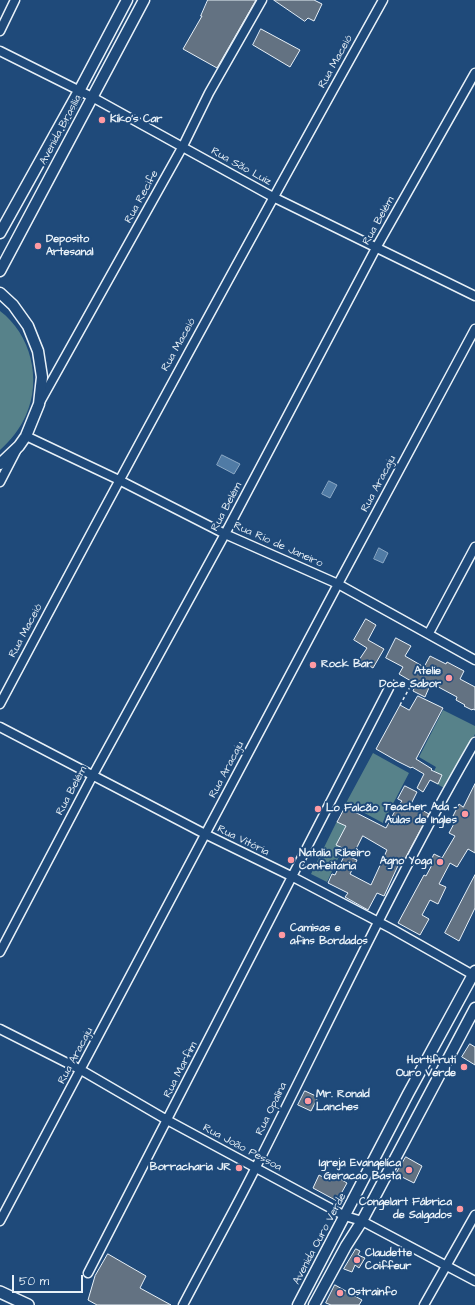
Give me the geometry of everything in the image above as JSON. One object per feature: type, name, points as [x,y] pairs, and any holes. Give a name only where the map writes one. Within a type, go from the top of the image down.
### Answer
[{"type":"main road","points":[[0,1292],[28,1305]]},
{"type":"street","points":[[0,31],[15,0]]},
{"type":"street","name":"Avenida Brasília","points":[[0,233],[79,91],[127,0]]},
{"type":"street","name":"Avenida Brasília","points":[[0,271],[144,0]]},
{"type":"street","name":"Rua Recife","points":[[39,404],[183,146],[213,86],[262,0]]},
{"type":"street","name":"Rua Maceió","points":[[0,704],[119,480],[273,197],[383,0]]},
{"type":"street","name":"Rua São Luiz","points":[[0,52],[92,97],[273,197],[475,296]]},
{"type":"street","name":"Rua Belém","points":[[0,952],[93,775],[225,534],[376,248],[475,73]]},
{"type":"street","points":[[0,293],[13,305],[28,326],[38,351],[42,377],[39,404],[26,436],[0,482]]},
{"type":"street","name":"Rua Aracaju","points":[[0,1222],[338,584],[475,330]]},
{"type":"street","name":"Rua Rio de Janeiro","points":[[26,436],[119,480],[225,534],[338,584],[475,660]]},
{"type":"street","points":[[0,464],[19,446]]},
{"type":"street","points":[[429,634],[475,546]]},
{"type":"street","name":"Rua Marfim","points":[[88,1273],[389,688]]},
{"type":"street","name":"Rua Vitória","points":[[0,727],[205,834],[291,876],[474,974]]},
{"type":"street","name":"Rua Opalina","points":[[183,1305],[256,1168],[378,922],[452,782],[475,742]]},
{"type":"street","name":"Avenida Ouro Verde","points":[[298,1305],[408,1094],[474,974]]},
{"type":"street","points":[[314,1305],[346,1246],[362,1221],[475,1008]]},
{"type":"street","name":"Rua João Pessoa","points":[[0,1029],[81,1070],[167,1120],[345,1216],[362,1221],[475,1281]]},
{"type":"street","points":[[424,1305],[475,1215]]},
{"type":"path","points":[[389,688],[393,679],[410,687],[400,705]]},
{"type":"green space","points":[[0,311],[11,321],[26,345],[31,358],[33,387],[31,401],[24,420],[15,434],[0,450]]},
{"type":"green space","points":[[443,710],[475,726],[475,734],[446,789],[437,784],[442,776],[434,771],[436,767],[419,757]]},
{"type":"green space","points":[[373,753],[409,773],[383,823],[346,803]]},
{"type":"green space","points":[[337,821],[346,826],[343,848],[327,882],[311,874]]},
{"type":"water","points":[[222,455],[240,464],[234,474],[217,465]]},
{"type":"water","points":[[329,481],[337,485],[330,498],[322,494]]},
{"type":"water","points":[[379,548],[388,553],[383,563],[374,559]]},
{"type":"building","points":[[208,0],[256,0],[217,68],[183,49],[202,16]]},
{"type":"building","points":[[274,0],[314,0],[322,4],[314,21],[308,18],[305,21]]},
{"type":"building","points":[[261,29],[300,50],[290,67],[253,45]]},
{"type":"building","points":[[366,619],[376,625],[368,640],[384,649],[373,668],[359,660],[367,648],[354,640]]},
{"type":"building","points":[[396,638],[411,646],[405,656],[424,667],[430,656],[446,664],[447,662],[464,671],[460,679],[475,687],[475,710],[464,706],[465,705],[456,700],[457,697],[431,683],[425,697],[413,691],[416,684],[399,674],[403,667],[386,658]]},
{"type":"building","points":[[418,696],[443,708],[416,759],[432,769],[431,770],[442,775],[438,784],[430,780],[423,792],[417,788],[424,774],[376,749],[400,705],[409,710]]},
{"type":"building","points":[[475,784],[475,853],[468,849],[457,867],[450,863],[439,884],[446,887],[438,904],[430,900],[422,915],[429,919],[420,935],[398,923],[424,875],[426,876],[433,863],[430,862],[434,854],[442,858],[455,836],[449,833],[457,818],[453,816],[459,804],[463,807]]},
{"type":"building","points":[[405,786],[417,792],[411,804],[429,814],[405,859],[402,857],[384,896],[377,893],[368,910],[345,897],[348,893],[328,883],[332,874],[335,875],[347,850],[336,845],[346,826],[337,822],[345,807],[386,828],[397,807],[402,801],[398,799]],"holes":[[[363,836],[387,850],[371,885],[350,874],[357,860],[352,858]]]},
{"type":"building","points":[[475,875],[475,908],[459,941],[445,933]]},
{"type":"building","points":[[470,1044],[475,1047],[475,1065],[462,1057]]},
{"type":"building","name":"Mr. Ronald Lanches","points":[[305,1091],[318,1097],[311,1111],[298,1105]]},
{"type":"building","name":"Igreja Evangelica Geracao Basta","points":[[406,1157],[422,1166],[414,1183],[396,1174]]},
{"type":"building","points":[[332,1174],[347,1183],[337,1201],[313,1188],[319,1175],[328,1180]]},
{"type":"building","points":[[356,1249],[360,1251],[358,1255],[365,1258],[359,1268],[355,1265],[352,1272],[344,1269]]},
{"type":"building","points":[[108,1254],[146,1276],[140,1288],[171,1305],[97,1305],[88,1300],[95,1276]]},
{"type":"building","name":"Ostrainfo","points":[[335,1285],[362,1300],[359,1305],[331,1305],[326,1303]]},
{"type":"place","name":"Kiko's Car","points":[[102,120]]},
{"type":"place","name":"Deposito Artesanal","points":[[38,246]]},
{"type":"place","name":"Rock Bar","points":[[313,665]]},
{"type":"place","name":"Atelie Doce Sabor","points":[[449,678]]},
{"type":"place","name":"Lo Falcão","points":[[318,809]]},
{"type":"place","name":"Teacher Ada - Aulas de Ingles","points":[[465,814]]},
{"type":"place","name":"Natalia Ribeiro Confeitaria","points":[[291,860]]},
{"type":"place","name":"Agno Yoga","points":[[440,862]]},
{"type":"place","name":"Camisas e afins Bordados","points":[[282,935]]},
{"type":"place","name":"Hortifruti Ouro Verde","points":[[464,1067]]},
{"type":"place","name":"Mr. Ronald Lanches","points":[[308,1101]]},
{"type":"place","name":"Borracharia JR","points":[[239,1168]]},
{"type":"place","name":"Igreja Evangelica Geracao Basta","points":[[409,1170]]},
{"type":"place","name":"Congelart Fábrica de Salgados","points":[[460,1209]]},
{"type":"place","name":"Claudette Coiffeur","points":[[357,1260]]},
{"type":"place","name":"Ostrainfo","points":[[340,1293]]}]
